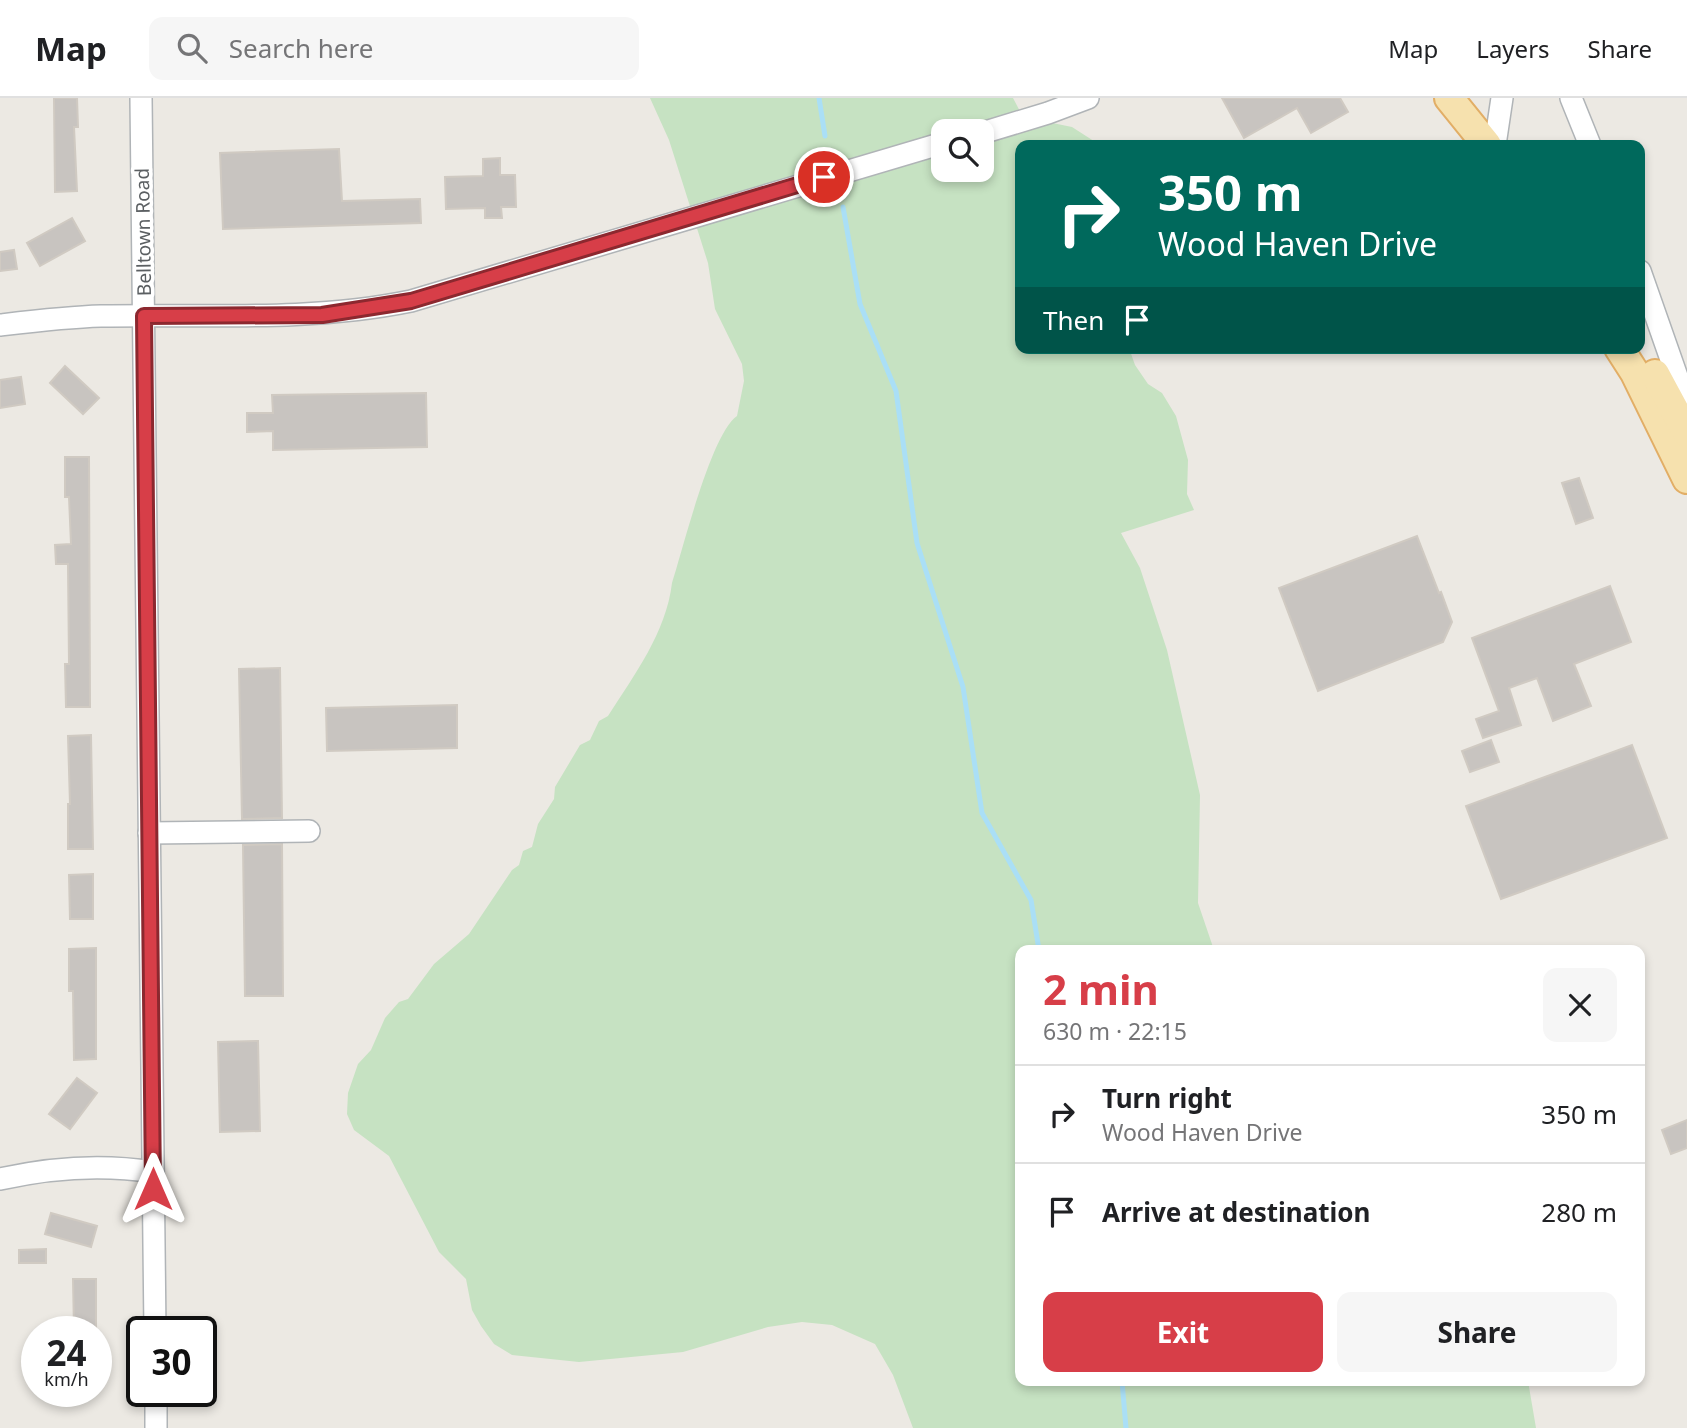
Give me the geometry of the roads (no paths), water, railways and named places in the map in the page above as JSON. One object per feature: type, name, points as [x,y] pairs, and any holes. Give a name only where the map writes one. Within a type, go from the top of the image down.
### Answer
[{"type":"main road","points":[[1449,98],[1496,140]]},
{"type":"main road","points":[[1474,98],[1496,140]]},
{"type":"main road","points":[[1623,354],[1635,373],[1687,479]]},
{"type":"main road","points":[[1643,354],[1687,433]]},
{"type":"street","name":"Belltown Road","points":[[141,98],[155,1316]]},
{"type":"street","points":[[994,129],[1088,98]]},
{"type":"street","points":[[1497,140],[1502,98]]},
{"type":"street","points":[[1572,98],[1588,140]]},
{"type":"street","points":[[0,325],[62,318],[322,315],[411,301],[931,147]]},
{"type":"street","points":[[1645,285],[1687,405]]},
{"type":"street","points":[[149,833],[309,831]]},
{"type":"street","points":[[0,1179],[53,1170],[153,1171]]},
{"type":"street","points":[[156,1407],[156,1428]]},
{"type":"waterway","points":[[819,98],[825,136]]},
{"type":"waterway","points":[[843,207],[860,304],[896,391],[917,543],[963,687],[982,813],[1031,900],[1038,945]]},
{"type":"waterway","points":[[1122,1386],[1126,1428]]}]
